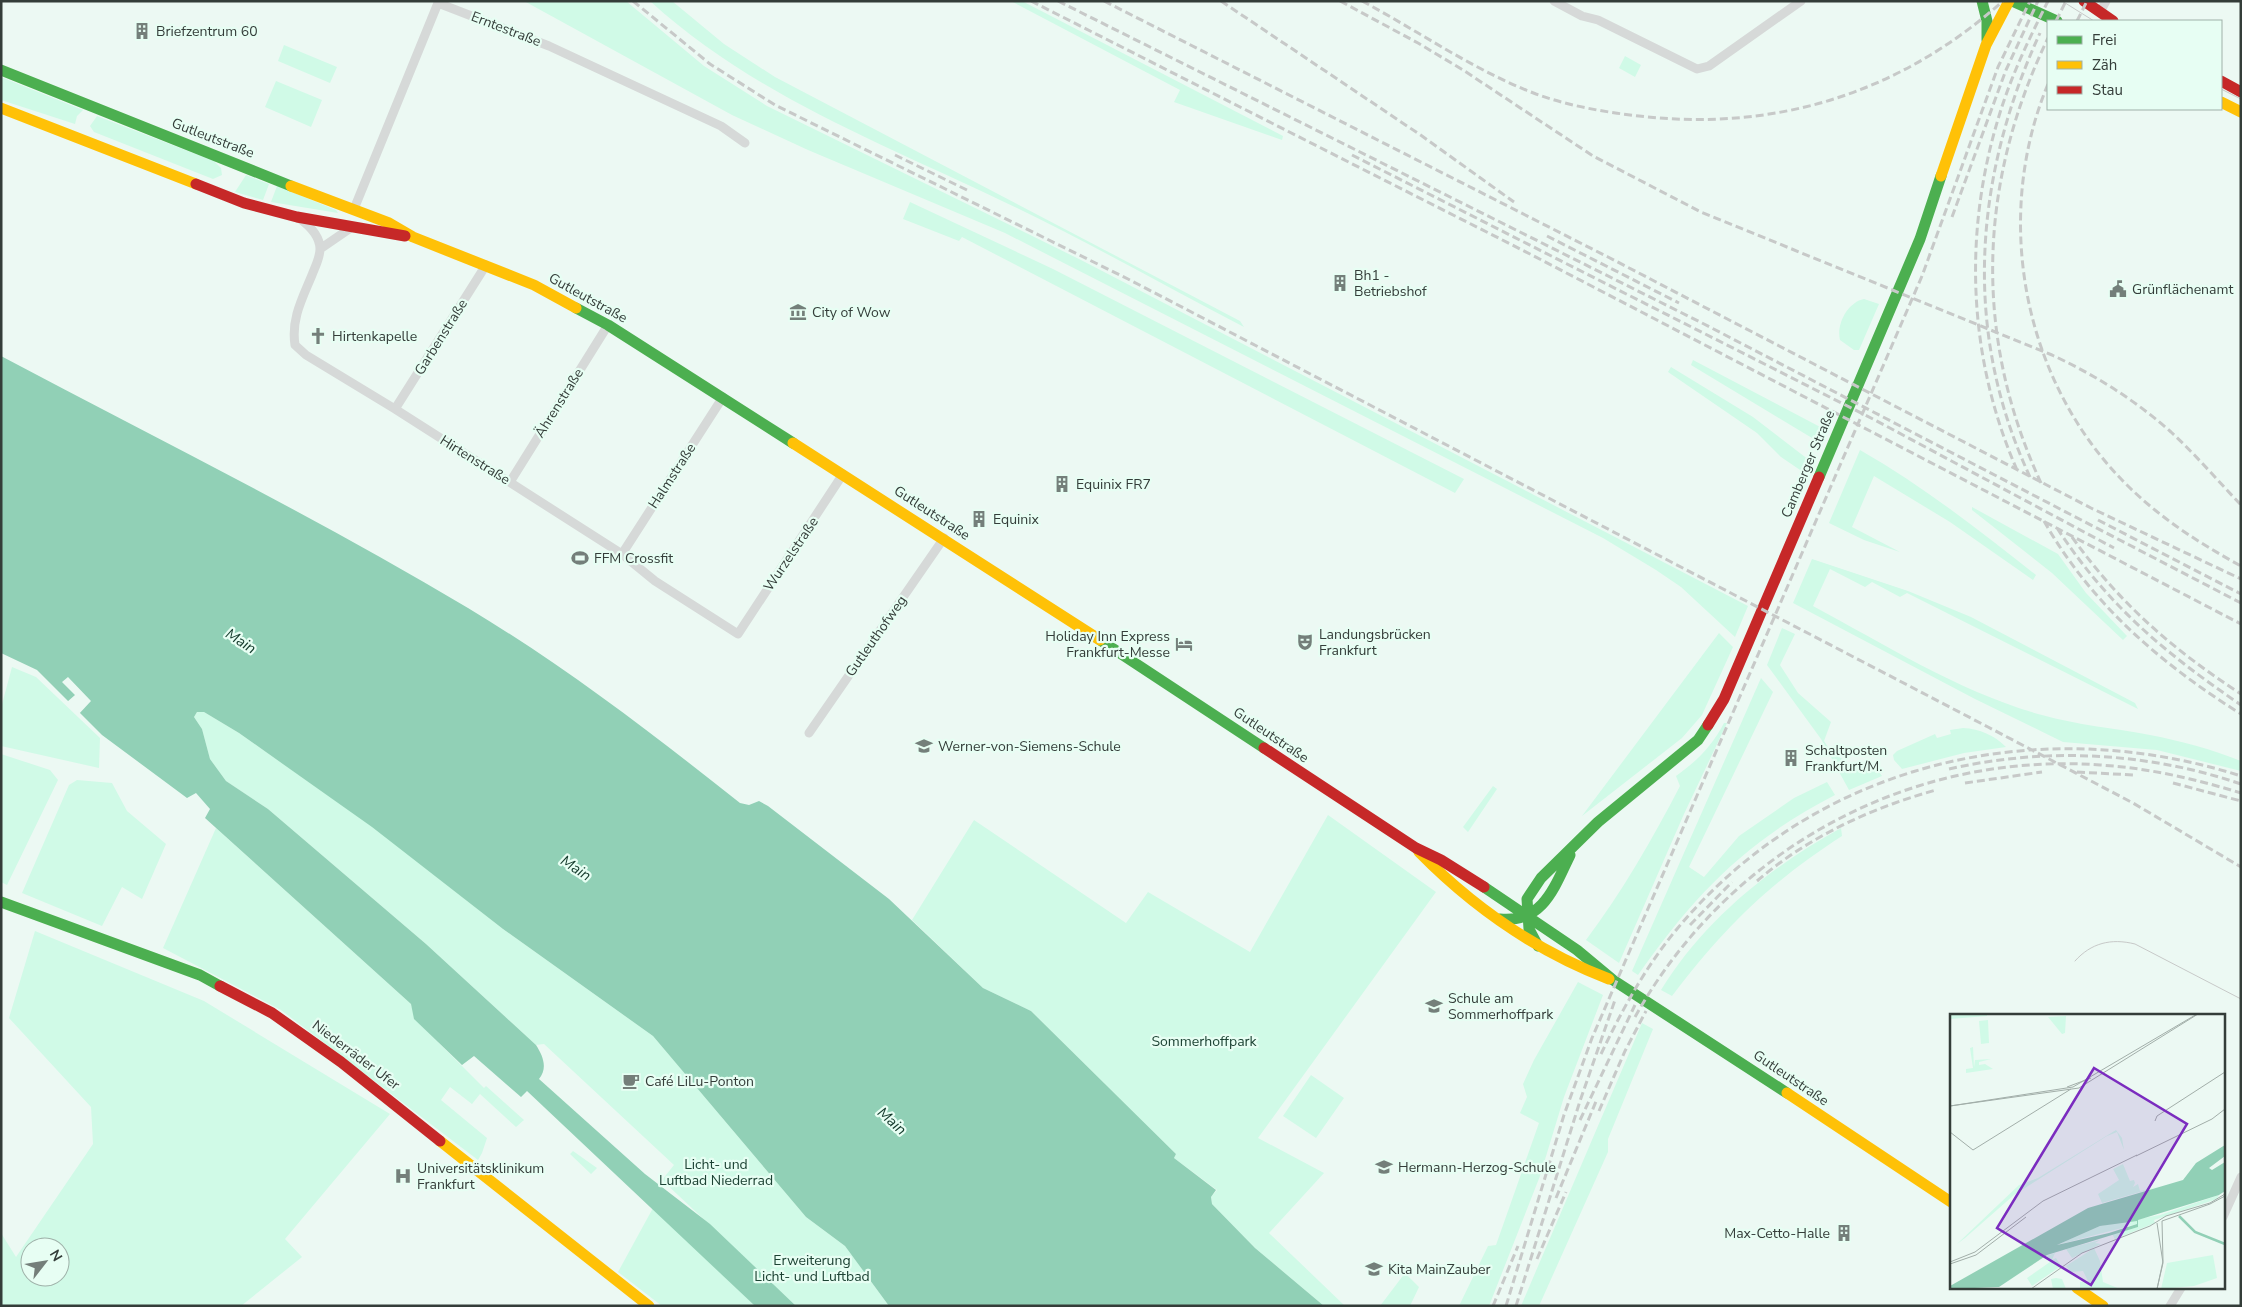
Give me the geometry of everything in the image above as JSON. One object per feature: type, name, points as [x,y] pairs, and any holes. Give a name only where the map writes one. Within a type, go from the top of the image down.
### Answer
[{"type":"main road","name":"Camberger Straße","points":[[1982,1],[1987,21],[1986,45]]},
{"type":"main road","name":"Camberger Straße","points":[[1527,899],[1541,878],[1577,842],[1614,807],[1698,740],[1714,717],[1748,644],[1906,273],[1930,212],[1986,45],[2011,1]]},
{"type":"main road","points":[[2011,1],[2054,20]]},
{"type":"main road","points":[[2084,1],[2112,20]]},
{"type":"main road","name":"Gutleutstraße","points":[[1,70],[275,180],[389,223],[413,237],[486,265],[568,302],[608,325],[944,538],[1416,848],[1435,856],[1476,882],[1596,964],[1613,980],[1950,1201]]},
{"type":"main road","points":[[2222,82],[2241,92]]},
{"type":"main road","points":[[2222,102],[2241,112]]},
{"type":"main road","name":"Gutleutstraße","points":[[1,108],[244,203],[297,217],[413,237]]},
{"type":"main road","name":"Camberger Straße","points":[[1542,908],[1577,842]]},
{"type":"main road","name":"Gutleutstraße","points":[[1416,848],[1459,890],[1538,946],[1581,970],[1613,980]]},
{"type":"main road","points":[[1459,890],[1458,887],[1463,881],[1476,882]]},
{"type":"main road","points":[[1512,906],[1522,903],[1527,899]]},
{"type":"main road","points":[[1527,899],[1529,929],[1538,946]]},
{"type":"main road","name":"Niederräder Ufer","points":[[1,902],[200,975],[272,1013],[341,1062],[649,1306]]},
{"type":"main road","points":[[1498,919],[1517,920],[1542,908]]},
{"type":"main road","points":[[1542,908],[1540,920],[1542,926]]},
{"type":"main road","points":[[2080,1290],[2103,1306]]},
{"type":"street","points":[[1554,1],[1582,16],[1598,20],[1697,69],[1709,66],[1801,1]]},
{"type":"street","points":[[2100,12],[2106,1]]},
{"type":"street","name":"Erntestraße","points":[[354,209],[438,3],[549,46],[721,126],[745,143]]},
{"type":"street","points":[[297,217],[308,224],[317,237],[320,249],[352,227]]},
{"type":"street","name":"Hirtenstraße","points":[[320,249],[318,260],[296,313],[293,330],[294,345],[306,355],[395,409],[622,554],[655,581],[738,634]]},
{"type":"street","name":"Garbenstraße","points":[[395,409],[486,265]]},
{"type":"street","name":"Ährenstraße","points":[[510,482],[608,325]]},
{"type":"street","name":"Halmstraße","points":[[622,554],[723,398]]},
{"type":"street","name":"Wurzelstraße","points":[[738,634],[843,474]]},
{"type":"street","name":"Gutleuthofweg","points":[[809,733],[944,538]]},
{"type":"street","points":[[2224,1215],[2241,1177]]},
{"type":"street","points":[[2170,1306],[2180,1290]]},
{"type":"green space","points":[[524,1],[626,1],[704,66],[767,106],[1081,260],[1748,606],[1735,637],[1681,587],[1603,538],[1005,233],[808,150],[732,115]]},
{"type":"green space","points":[[650,1],[672,1],[724,44],[775,77],[1240,321],[1244,327],[1062,230],[863,136],[773,90],[689,34]]},
{"type":"green space","points":[[1011,1],[1022,1],[1283,136],[1282,140],[1174,102],[1180,90]]},
{"type":"green space","points":[[284,45],[337,67],[330,83],[278,61]]},
{"type":"green space","points":[[1625,56],[1641,65],[1635,77],[1619,68]]},
{"type":"green space","points":[[1,77],[83,110],[77,116],[75,124],[1,100]]},
{"type":"green space","points":[[276,81],[322,100],[311,127],[265,107]]},
{"type":"green space","points":[[97,116],[214,161],[221,168],[222,175],[213,179],[94,132],[90,126]]},
{"type":"green space","points":[[246,175],[269,184],[263,200],[235,192]]},
{"type":"green space","points":[[277,186],[336,210],[338,213],[271,202]]},
{"type":"green space","points":[[910,202],[1053,269],[1464,479],[1455,493],[962,237],[959,241],[903,219]]},
{"type":"green space","points":[[1864,299],[1879,304],[1859,350],[1854,350],[1840,340],[1840,327],[1848,309],[1853,304]]},
{"type":"green space","points":[[1693,360],[1824,429],[1820,439],[1817,441],[1691,365]]},
{"type":"green space","points":[[1671,367],[1753,417],[1809,460],[1810,464],[1806,474],[1781,457],[1757,433],[1668,372]]},
{"type":"green space","points":[[1860,450],[1906,478],[1972,525],[2036,575],[2033,580],[1950,522],[1874,476],[1852,527],[1900,552],[1864,540],[1829,523]]},
{"type":"green space","points":[[1972,507],[2058,554],[2086,593],[2127,636],[2123,640],[2052,573],[1972,510]]},
{"type":"green space","points":[[1812,559],[1908,591],[1971,617],[2135,703],[2138,709],[1907,593],[1900,597],[1872,582],[1865,587],[1830,569],[1813,606],[1924,667],[1982,694],[2042,715],[2162,737],[2207,749],[2241,761],[2241,771],[2157,750],[2063,742],[1975,699],[1793,603]]},
{"type":"green space","points":[[1782,628],[1795,634],[1780,665],[1798,693],[1831,722],[1824,741],[1830,750],[1860,772],[1866,764],[1875,766],[1882,776],[1849,790],[1821,739],[1767,665]]},
{"type":"green space","points":[[1719,633],[1733,647],[1702,715],[1682,738],[1582,816]]},
{"type":"green space","points":[[12,667],[36,677],[100,738],[99,768],[1,746],[1,708]]},
{"type":"green space","points":[[1761,678],[1773,692],[1689,867],[1704,877],[1739,836],[1794,798],[1827,782],[1835,795],[1775,831],[1724,872],[1680,919],[1638,975],[1632,971]]},
{"type":"green space","name":"Licht- und Luftbad Niederrad","points":[[197,712],[204,712],[239,733],[373,827],[503,929],[653,1036],[806,1217],[845,1246],[889,1306],[796,1306],[662,1180],[674,1165],[544,1044],[536,1045],[426,944],[268,809],[226,781],[210,759],[202,729],[194,717]]},
{"type":"green space","points":[[1724,723],[1727,723],[1684,814],[1619,963],[1586,940],[1624,884],[1659,826],[1680,786],[1676,776],[1691,765],[1703,752]]},
{"type":"green space","points":[[1963,728],[1986,733],[2006,747],[1964,753],[1902,769],[1894,760],[1893,755],[1897,751],[1935,734],[1937,738],[1951,734],[1950,730]]},
{"type":"green space","points":[[1,754],[50,770],[58,780],[7,885],[1,882]]},
{"type":"green space","points":[[77,780],[112,783],[127,811],[166,844],[142,899],[122,887],[102,926],[22,893],[69,785]]},
{"type":"green space","points":[[1493,786],[1497,789],[1468,832],[1463,827]]},
{"type":"green space","name":"Sommerhoffpark","points":[[1328,815],[1436,892],[1258,1138],[1324,1173],[1269,1233],[1345,1306],[1324,1306],[1255,1248],[1212,1204],[1211,1197],[1217,1190],[1174,1158],[1176,1154],[1031,1011],[983,988],[912,920],[974,820],[1126,923],[1148,892],[1250,952]]},
{"type":"green space","points":[[216,828],[411,1004],[415,1019],[484,1088],[486,1086],[524,1120],[516,1127],[480,1094],[472,1104],[450,1087],[441,1100],[487,1138],[478,1160],[281,1010],[163,948]]},
{"type":"green space","points":[[1841,828],[1842,836],[1792,872],[1749,908],[1691,971],[1672,996],[1661,990],[1697,941],[1740,897],[1789,860]]},
{"type":"green space","points":[[35,931],[204,1001],[390,1114],[285,1239],[302,1257],[241,1306],[1,1306],[1,1233],[16,1257],[20,1251],[20,1287],[70,1287],[70,1237],[30,1237],[93,1144],[91,1107],[9,1018]]},
{"type":"green space","points":[[1578,982],[1603,995],[1564,1097],[1540,1176],[1489,1306],[1459,1306],[1488,1246],[1496,1245],[1539,1123],[1520,1113],[1527,1097],[1523,1084],[1534,1060]]},
{"type":"green space","points":[[1642,1023],[1653,1029],[1608,1139],[1608,1152],[1539,1306],[1521,1306]]},
{"type":"green space","points":[[1311,1075],[1344,1098],[1316,1138],[1283,1116]]},
{"type":"green space","points":[[573,1151],[597,1168],[591,1174],[570,1154]]},
{"type":"green space","name":"Erweiterung Licht- und Luftbad","points":[[653,1208],[755,1306],[662,1306],[618,1272]]},
{"type":"green space","points":[[1405,1273],[1419,1287],[1410,1306],[1380,1306]]},
{"type":"water","name":"Main","points":[[1,356],[295,510],[411,574],[503,630],[573,677],[674,751],[740,803],[749,805],[759,801],[768,806],[889,899],[983,988],[1031,1011],[1176,1154],[1174,1158],[1216,1190],[1211,1197],[1212,1204],[1255,1248],[1324,1306],[889,1306],[845,1246],[806,1217],[653,1036],[503,929],[372,827],[239,733],[204,712],[197,712],[194,717],[202,729],[210,759],[226,781],[268,809],[426,944],[536,1045],[544,1062],[542,1075],[539,1079],[645,1174],[710,1224],[796,1306],[755,1306],[527,1091],[521,1097],[474,1056],[462,1065],[414,1019],[411,1004],[205,818],[210,809],[196,793],[187,798],[102,735],[37,670],[1,653]]},
{"type":"pier","points":[[68,677],[91,701],[78,715],[67,702],[75,695],[62,682]]},
{"type":"tram line","points":[[2062,1],[2092,20]]},
{"type":"tram line","points":[[2222,90],[2241,99]]},
{"type":"tram line","points":[[2075,961],[2088,950],[2102,944],[2110,942],[2135,944],[2241,999]]},
{"type":"railway","points":[[633,1],[710,64],[775,105],[1128,279],[2133,803],[2241,867]]},
{"type":"railway","points":[[1031,1],[1530,254],[2241,624]]},
{"type":"railway","points":[[1058,1],[1704,324],[2241,603]]},
{"type":"railway","points":[[1104,1],[1608,257],[2091,508],[2241,579]]},
{"type":"railway","points":[[1221,1],[1422,136],[1514,202]]},
{"type":"railway","points":[[1340,1],[1418,43],[1463,70],[1593,156],[1701,212],[2052,355],[2084,371],[2129,399],[2157,420],[2189,450],[2241,505]]},
{"type":"railway","points":[[1362,1],[1469,63],[1536,94],[1561,102],[1600,110],[1639,116],[1690,119],[1739,118],[1787,111],[1834,99],[1879,82],[1922,60],[1963,33],[2003,1]]},
{"type":"railway","points":[[1506,1306],[1564,1115],[1592,1038],[1922,276],[1998,67],[2030,1]]},
{"type":"railway","points":[[1952,217],[2006,70],[2038,1]]},
{"type":"railway","points":[[2017,470],[1988,384],[1980,340],[1976,295],[1976,250],[1987,160],[1999,116],[2015,72],[2048,1]]},
{"type":"railway","points":[[2056,20],[2066,1]]},
{"type":"railway","points":[[2078,20],[2087,1]]},
{"type":"railway","points":[[2030,477],[2008,422],[1994,366],[1986,310],[1985,254],[1990,198],[2001,143],[2018,87],[2040,33]]},
{"type":"railway","points":[[2041,483],[2019,428],[2004,372],[1995,316],[1993,260],[1997,204],[2008,148],[2025,93],[2047,40]]},
{"type":"railway","points":[[2047,87],[2031,135],[2022,187],[2021,240],[2027,293],[2040,344],[2061,393],[2088,439],[2122,480],[2178,528],[2241,566]]},
{"type":"railway","points":[[895,155],[967,190]]},
{"type":"railway","points":[[1352,155],[1873,419],[2114,548]]},
{"type":"railway","points":[[1547,236],[1679,303]]},
{"type":"railway","points":[[2098,520],[2241,594]]},
{"type":"railway","points":[[2044,521],[2083,579],[2130,630],[2183,674],[2241,714]]},
{"type":"railway","points":[[2057,528],[2076,556],[2118,605],[2163,647],[2241,705]]},
{"type":"railway","points":[[2072,537],[2109,583],[2149,624],[2192,660],[2241,694]]},
{"type":"railway","points":[[1601,1054],[1617,1021],[1655,958],[1677,929],[1733,872],[1795,826],[1863,790],[1935,766],[2010,752],[2087,749],[2164,757],[2241,776]]},
{"type":"railway","points":[[1949,769],[2022,758],[2096,756],[2133,759],[2169,765],[2241,784]]},
{"type":"railway","points":[[1635,1017],[1674,958],[1720,905],[1773,860],[1831,823],[1893,795],[1960,775],[2029,765],[2100,765],[2154,771],[2241,793]]},
{"type":"railway","points":[[1965,783],[2042,772]]},
{"type":"railway","points":[[2077,772],[2134,775]]},
{"type":"railway","points":[[2173,783],[2241,801]]},
{"type":"railway","points":[[1757,881],[1797,851],[1841,826],[1864,815],[1936,790]]},
{"type":"railway","points":[[1690,925],[1732,882]]},
{"type":"railway","points":[[1516,1306],[1580,1101],[1615,1000]]},
{"type":"railway","points":[[1580,1120],[1635,1005]]},
{"type":"railway","points":[[1599,1111],[1625,1051],[1646,1011]]},
{"type":"railway","points":[[1556,1198],[1597,1099]]},
{"type":"railway","points":[[1537,1259],[1566,1192]]},
{"type":"railway","points":[[1493,1306],[1518,1246]]},
{"type":"traffic: fast","points":[[1982,1],[1987,21],[1987,40]]},
{"type":"traffic: fast","points":[[2012,1],[2055,20]]},
{"type":"traffic: fast","points":[[1,70],[291,186]]},
{"type":"traffic: fast","points":[[1819,477],[1920,239],[1941,176]]},
{"type":"traffic: fast","points":[[576,308],[608,325],[793,443]]},
{"type":"traffic: fast","points":[[1100,640],[1264,748]]},
{"type":"traffic: fast","points":[[1538,946],[1529,929],[1527,899],[1541,878],[1598,822],[1698,740],[1708,725]]},
{"type":"traffic: fast","points":[[1500,919],[1515,919],[1537,909],[1552,891],[1570,855]]},
{"type":"traffic: fast","points":[[1484,887],[1577,950],[1613,980],[1787,1093]]},
{"type":"traffic: fast","points":[[1,902],[200,975],[220,986]]},
{"type":"traffic: slow","points":[[1941,176],[1986,45],[2009,1]]},
{"type":"traffic: slow","points":[[2222,102],[2241,112]]},
{"type":"traffic: slow","points":[[1,108],[196,184]]},
{"type":"traffic: slow","points":[[291,186],[389,223],[413,237],[534,285],[576,308]]},
{"type":"traffic: slow","points":[[793,443],[1100,640]]},
{"type":"traffic: slow","points":[[1419,852],[1462,892],[1507,926],[1556,955],[1609,979]]},
{"type":"traffic: slow","points":[[1787,1093],[1950,1201]]},
{"type":"traffic: slow","points":[[440,1141],[649,1306]]},
{"type":"traffic: slow","points":[[2080,1290],[2103,1306]]},
{"type":"traffic: jam","points":[[2084,1],[2112,20]]},
{"type":"traffic: jam","points":[[2222,82],[2241,92]]},
{"type":"traffic: jam","points":[[196,184],[244,203],[297,217],[405,236]]},
{"type":"traffic: jam","points":[[1708,725],[1724,699],[1819,477]]},
{"type":"traffic: jam","points":[[1264,748],[1416,848],[1441,860],[1484,887]]},
{"type":"traffic: jam","points":[[220,986],[272,1013],[341,1062],[440,1141]]},
{"type":"place","name":"Briefzentrum 60","points":[[142,31]]},
{"type":"place","name":"Bh1 - Betriebshof","points":[[1340,283]]},
{"type":"place","name":"Grünflächenamt","points":[[2118,289]]},
{"type":"place","name":"City of Wow","points":[[798,312]]},
{"type":"place","name":"Hirtenkapelle","points":[[318,336]]},
{"type":"place","name":"Equinix FR7","points":[[1062,484]]},
{"type":"place","name":"Equinix","points":[[979,519]]},
{"type":"place","name":"FFM Crossfit","points":[[580,558]]},
{"type":"place","name":"Landungsbrücken Frankfurt","points":[[1305,642]]},
{"type":"place","name":"Holiday Inn Express Frankfurt-Messe","points":[[1184,644]]},
{"type":"place","name":"Werner-von-Siemens-Schule","points":[[924,746]]},
{"type":"place","name":"Schaltposten Frankfurt/M.","points":[[1791,758]]},
{"type":"place","name":"Schule am Sommerhoffpark","points":[[1434,1006]]},
{"type":"place","name":"Café LiLu-Ponton","points":[[631,1081]]},
{"type":"place","name":"Hermann-Herzog-Schule","points":[[1384,1167]]},
{"type":"place","name":"Universitätsklinikum Frankfurt","points":[[403,1176]]},
{"type":"place","name":"Max-Cetto-Halle","points":[[1844,1233]]},
{"type":"place","name":"Kita MainZauber","points":[[1374,1269]]}]
